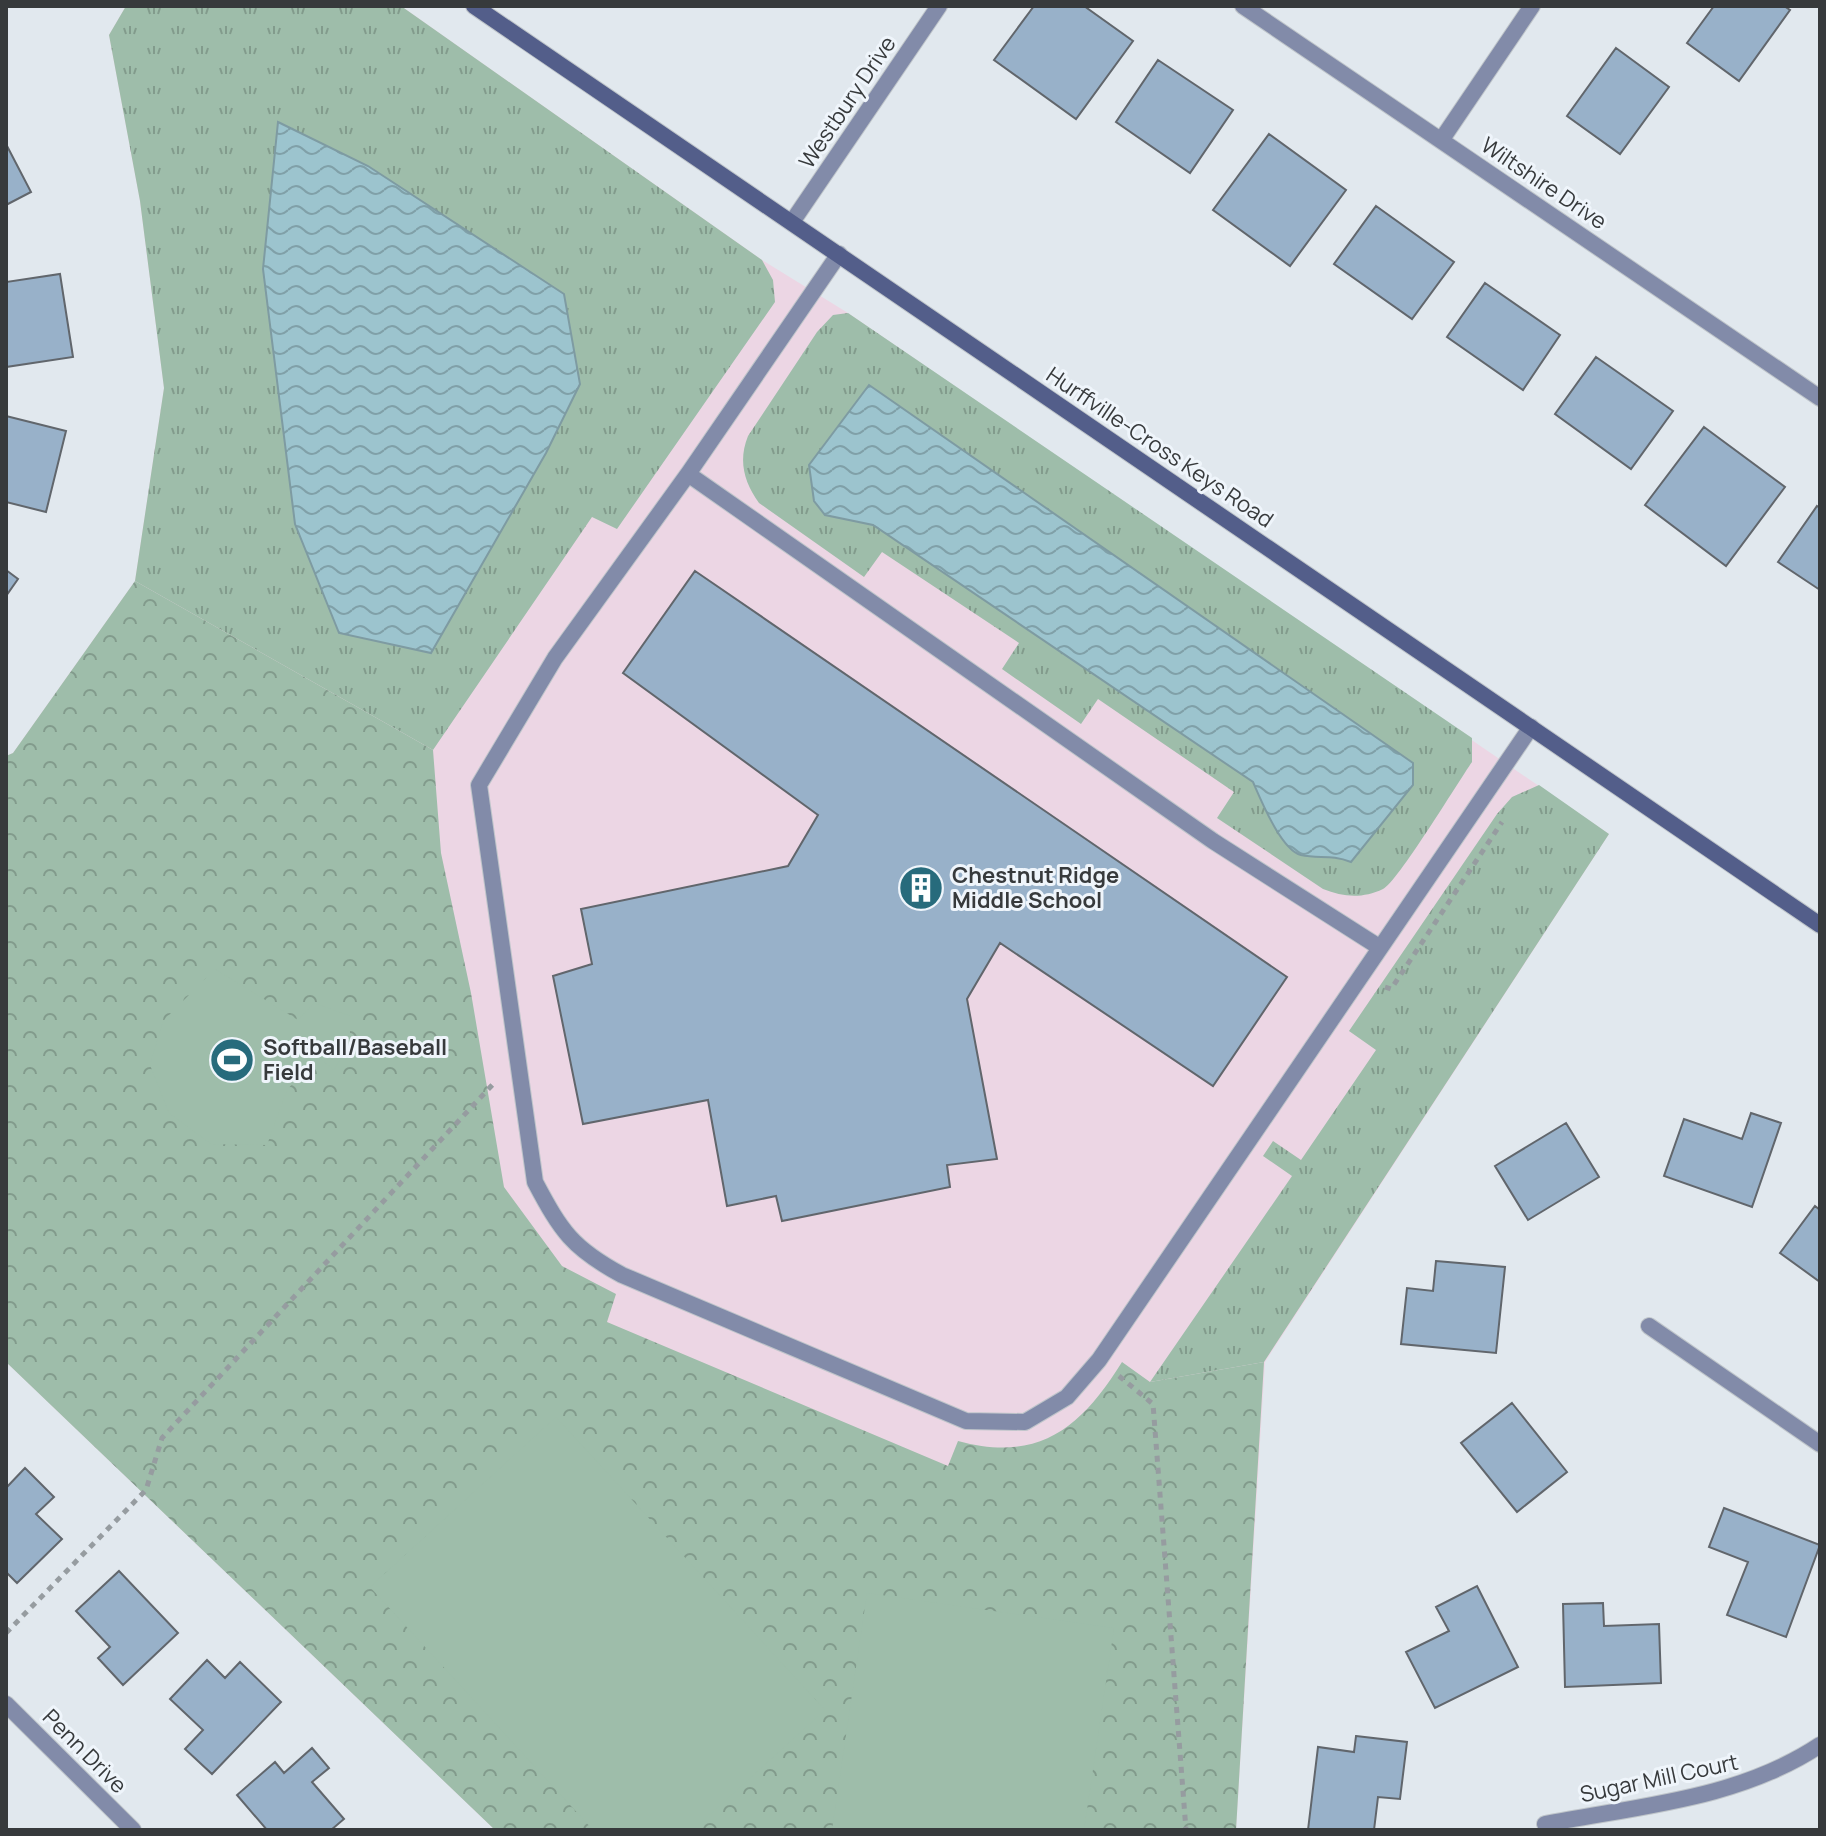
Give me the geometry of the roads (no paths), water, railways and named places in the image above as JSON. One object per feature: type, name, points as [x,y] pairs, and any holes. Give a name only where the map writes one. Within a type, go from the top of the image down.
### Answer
[{"type":"main road","name":"Hurffville-Cross Keys Road","points":[[474,6],[1820,925]]},
{"type":"street","name":"Westbury Drive","points":[[792,222],[939,6]]},
{"type":"street","name":"Wiltshire Drive","points":[[1243,6],[1820,398]]},
{"type":"street","points":[[1442,139],[1532,6]]},
{"type":"street","points":[[839,254],[688,474],[555,658],[479,785],[535,1182],[558,1225],[586,1256],[622,1275],[966,1421],[1025,1422],[1067,1397],[1099,1360],[1531,727]]},
{"type":"street","points":[[688,474],[1213,841],[1379,947]]},
{"type":"street","points":[[1649,1326],[1820,1444]]},
{"type":"street","name":"Penn Drive","points":[[6,1704],[133,1830]]},
{"type":"street","name":"Sugar Mill Court","points":[[1545,1824],[1728,1788],[1767,1775],[1820,1745]]},
{"type":"water","points":[[278,122],[368,166],[564,294],[580,384],[546,453],[431,653],[339,633],[295,524],[263,269]]},
{"type":"water","points":[[869,385],[1413,763],[1413,785],[1351,862],[1301,855],[1294,851],[1272,823],[1253,782],[873,525],[825,515],[814,501],[809,465]]},
{"type":"place","name":"Chestnut Ridge Middle School","points":[[921,888]]},
{"type":"place","name":"Softball/Baseball Field","points":[[232,1060]]}]
